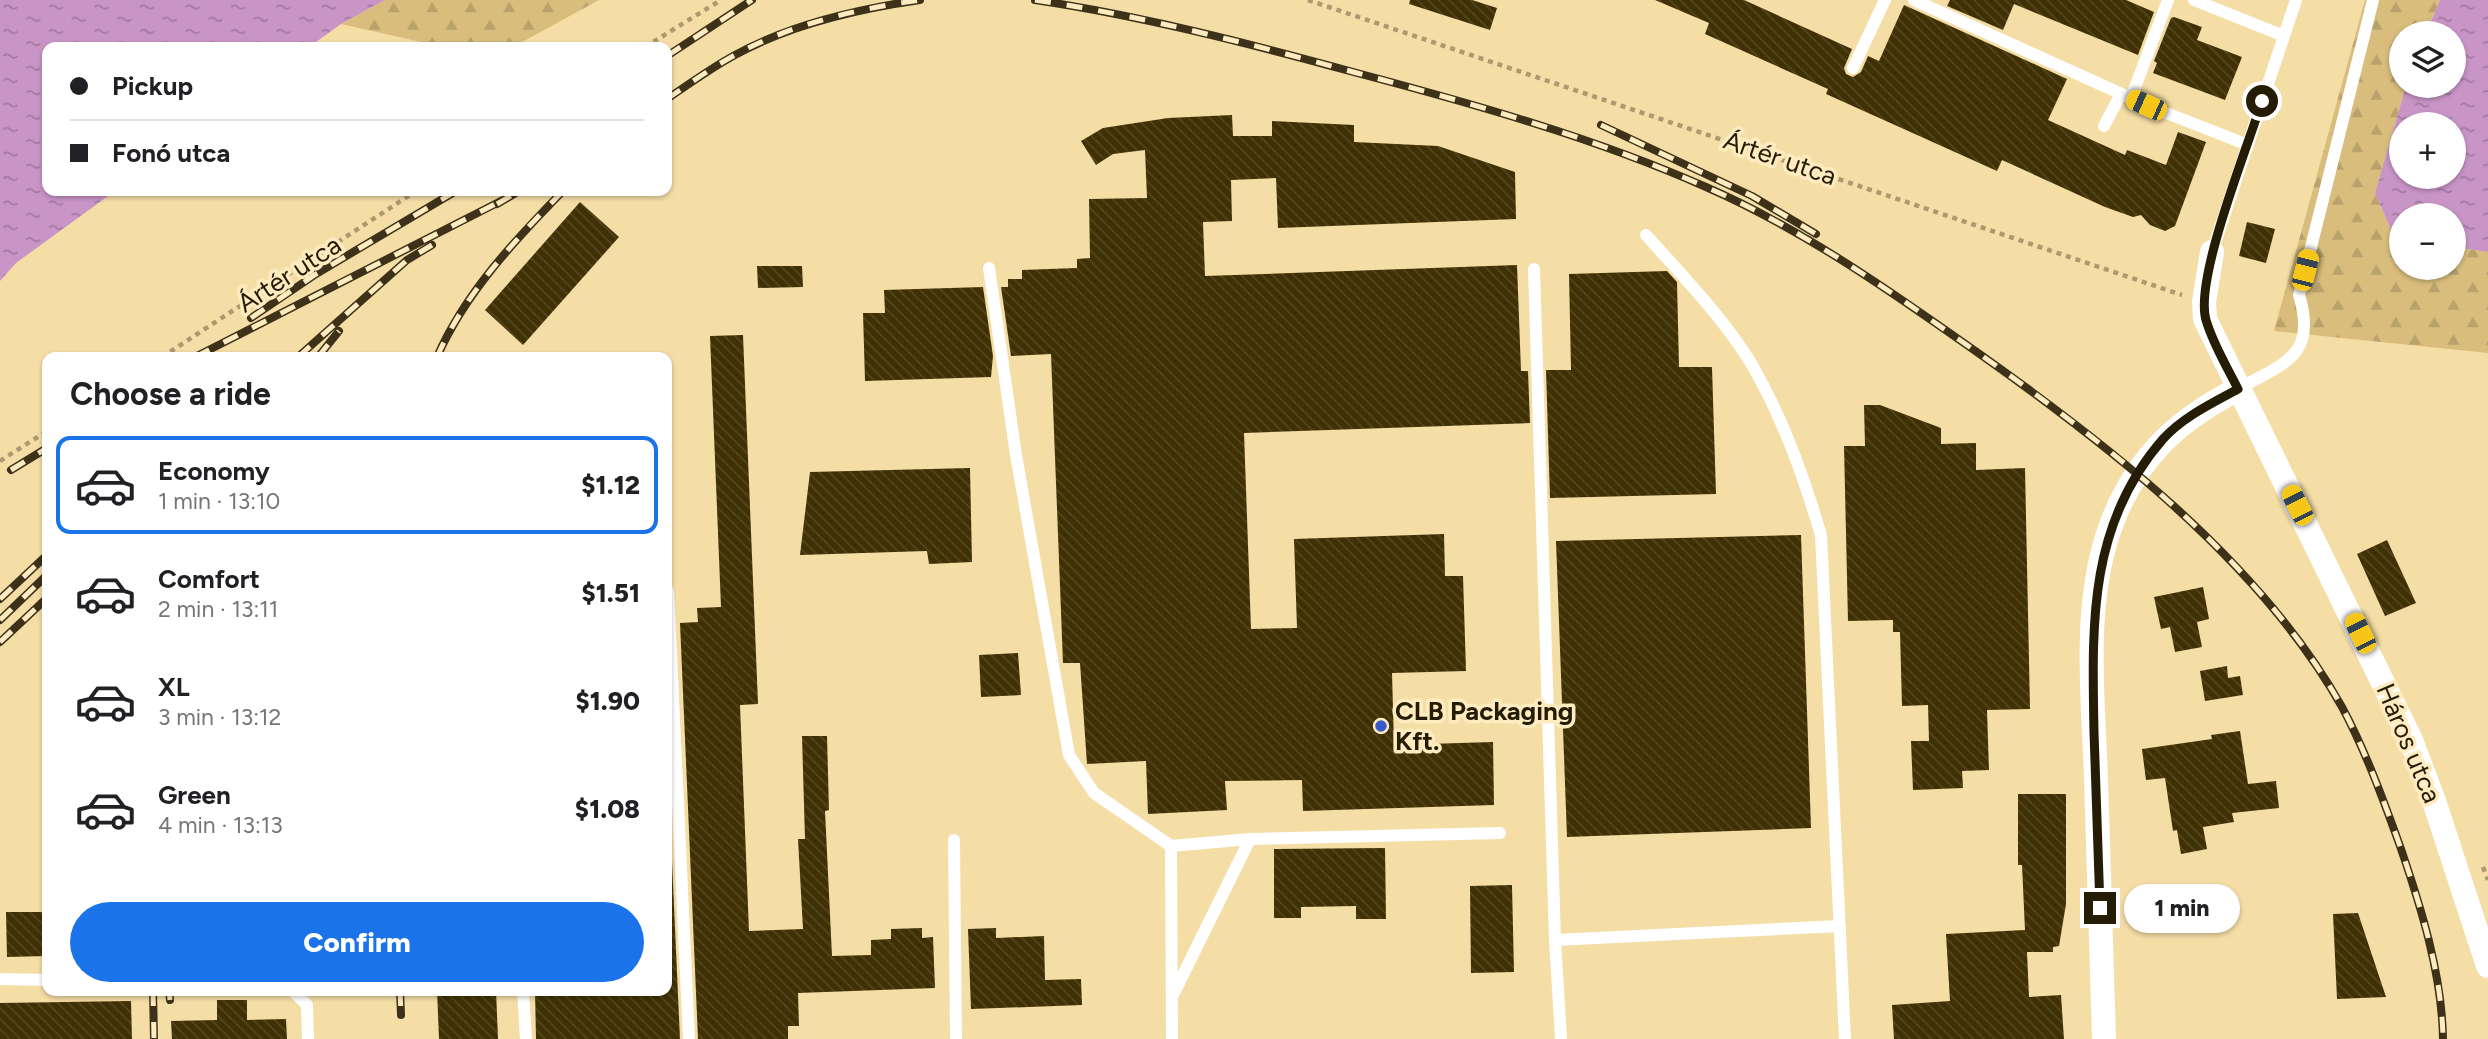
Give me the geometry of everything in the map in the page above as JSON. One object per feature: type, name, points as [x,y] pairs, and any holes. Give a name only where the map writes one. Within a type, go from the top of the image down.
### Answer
[{"type":"street","points":[[2204,302],[2212,252]]},
{"type":"street","name":"Háros utca","points":[[2204,302],[2205,319],[2238,389],[2411,740],[2488,966]]},
{"type":"street","points":[[2104,1039],[2092,672],[2095,609],[2105,545],[2127,491],[2165,437],[2197,410],[2238,389]]},
{"type":"lane","points":[[1853,68],[1885,0]]},
{"type":"lane","points":[[1914,0],[2126,96],[2248,145]]},
{"type":"lane","points":[[2104,127],[2126,96],[2168,0]]},
{"type":"lane","points":[[2194,0],[2284,36]]},
{"type":"lane","points":[[2212,252],[2296,0]]},
{"type":"lane","points":[[2238,389],[2293,358],[2300,345],[2306,316],[2299,295],[2373,0]]},
{"type":"lane","points":[[1646,235],[1696,291],[1755,370],[1799,459],[1821,535],[1845,1039]]},
{"type":"lane","points":[[989,268],[1016,456],[1069,755],[1094,793],[1171,846],[1250,839],[1500,833]]},
{"type":"lane","points":[[1534,269],[1555,940],[1561,1039]]},
{"type":"lane","points":[[672,676],[689,1039]]},
{"type":"lane","points":[[1172,999],[1250,839]]},
{"type":"lane","points":[[954,840],[956,1039]]},
{"type":"lane","points":[[1171,846],[1172,1039]]},
{"type":"lane","points":[[1555,940],[1840,926]]},
{"type":"lane","points":[[0,979],[42,980]]},
{"type":"lane","points":[[298,996],[307,1005],[308,1039]]},
{"type":"lane","points":[[523,996],[526,1039]]},
{"type":"path","points":[[653,42],[720,0]]},
{"type":"path","name":"Ártér utca","points":[[1308,0],[2204,302]]},
{"type":"path","name":"Ártér utca","points":[[170,352],[408,196]]},
{"type":"path","points":[[0,461],[42,434]]},
{"type":"green space","points":[[385,0],[599,0],[522,42],[421,42],[341,24]]},
{"type":"green space","points":[[2365,0],[2440,0],[2431,21],[2389,21],[2389,98],[2403,98],[2398,112],[2389,112],[2389,145],[2375,193],[2389,225],[2389,280],[2466,280],[2466,249],[2488,252],[2488,353],[2274,331]]},
{"type":"water","points":[[0,0],[385,0],[341,24],[316,42],[42,42],[42,196],[108,196],[16,263],[0,281]]},
{"type":"water","points":[[2440,0],[2488,0],[2488,252],[2466,249],[2466,203],[2389,203],[2389,225],[2375,193],[2389,145],[2389,189],[2466,189],[2466,112],[2398,112],[2403,98],[2466,98],[2466,21],[2431,21]]},
{"type":"building","points":[[1410,0],[1472,0],[1497,8],[1490,30],[1409,4]]},
{"type":"building","points":[[1655,0],[1744,0],[1852,49],[1844,68],[1846,74],[1853,77],[1861,72],[1868,56],[1879,61],[1904,5],[2067,79],[2048,120],[2125,155],[2127,150],[2166,165],[2178,132],[2206,142],[2175,226],[2165,231],[2150,225],[2141,215],[2133,217],[2105,207],[2002,160],[1997,171],[1826,94],[1828,89],[1705,34],[1709,23]]},
{"type":"building","points":[[1950,0],[2126,0],[2154,12],[2138,55],[2014,4],[2003,30],[1947,6]]},
{"type":"building","points":[[2171,18],[2202,27],[2197,40],[2242,57],[2225,100],[2153,73],[2157,63],[2154,61]]},
{"type":"building","points":[[1232,115],[1233,136],[1272,136],[1272,121],[1354,125],[1354,142],[1438,146],[1515,172],[1516,219],[1278,228],[1276,178],[1231,180],[1232,221],[1203,222],[1205,276],[1517,265],[1521,371],[1528,371],[1530,423],[1244,433],[1251,629],[1297,628],[1294,539],[1444,534],[1445,576],[1463,576],[1466,671],[1392,673],[1394,745],[1493,742],[1494,805],[1303,811],[1302,780],[1225,781],[1227,810],[1148,814],[1146,761],[1087,764],[1080,663],[1063,663],[1051,354],[1011,356],[1001,287],[1008,287],[1008,279],[1022,279],[1022,270],[1077,268],[1077,259],[1090,258],[1089,199],[1147,198],[1145,150],[1113,154],[1096,165],[1081,141],[1103,128],[1168,118]]},
{"type":"building","points":[[580,202],[619,237],[523,345],[485,310]]},
{"type":"building","points":[[2247,222],[2275,229],[2266,263],[2239,256]]},
{"type":"building","points":[[757,266],[802,266],[803,287],[758,288]]},
{"type":"building","points":[[1667,271],[1677,282],[1679,367],[1712,367],[1716,494],[1550,498],[1546,370],[1571,370],[1569,274]]},
{"type":"building","points":[[983,287],[993,356],[991,377],[865,381],[863,313],[885,313],[884,290]]},
{"type":"building","points":[[743,335],[758,704],[740,705],[749,931],[803,929],[798,839],[805,839],[802,736],[827,736],[829,810],[825,811],[832,956],[871,955],[871,940],[891,939],[891,929],[922,928],[922,938],[933,937],[935,988],[798,993],[799,1026],[788,1026],[788,1039],[698,1039],[680,623],[698,622],[697,608],[721,607],[710,336]]},
{"type":"building","points":[[1864,405],[1880,405],[1941,428],[1941,444],[1976,443],[1976,470],[2025,468],[2030,709],[1987,710],[1989,770],[1962,771],[1963,788],[1913,790],[1911,741],[1929,741],[1928,705],[1902,706],[1900,632],[1893,632],[1893,620],[1848,621],[1844,446],[1865,446]]},
{"type":"building","points":[[970,468],[972,562],[929,564],[927,551],[800,555],[810,472]]},
{"type":"building","points":[[1801,535],[1811,828],[1567,837],[1556,541]]},
{"type":"building","points":[[2387,540],[2416,603],[2385,616],[2357,554]]},
{"type":"building","points":[[2203,587],[2209,619],[2197,622],[2202,647],[2175,652],[2170,627],[2161,629],[2154,597]]},
{"type":"building","points":[[1018,653],[1021,695],[981,697],[979,655]]},
{"type":"building","points":[[2227,666],[2228,678],[2240,676],[2243,695],[2205,701],[2200,671]]},
{"type":"building","points":[[2240,731],[2248,784],[2276,781],[2279,808],[2232,813],[2234,822],[2203,827],[2207,849],[2181,854],[2177,830],[2173,831],[2165,778],[2146,780],[2142,749],[2212,739],[2211,735]]},
{"type":"building","points":[[2018,794],[2066,794],[2066,904],[2059,946],[2053,947],[2053,952],[2027,952],[2029,997],[2061,995],[2064,1039],[1894,1039],[1892,1005],[1950,1001],[1946,934],[2025,930],[2022,865],[2018,865]]},
{"type":"building","points":[[1385,848],[1386,919],[1356,919],[1356,906],[1301,907],[1301,918],[1274,918],[1274,849]]},
{"type":"building","points":[[672,862],[680,1039],[536,1039],[535,996],[672,996]]},
{"type":"building","points":[[1512,885],[1514,972],[1471,973],[1470,886]]},
{"type":"building","points":[[6,912],[42,912],[42,956],[7,957]]},
{"type":"building","points":[[2358,913],[2386,997],[2337,999],[2333,914]]},
{"type":"building","points":[[996,928],[996,938],[1044,936],[1045,980],[1081,979],[1082,1005],[971,1009],[968,929]]},
{"type":"building","points":[[437,996],[496,996],[498,1039],[439,1039]]},
{"type":"building","points":[[217,1000],[247,1000],[247,1020],[286,1019],[287,1039],[172,1039],[171,1021],[217,1020]]},
{"type":"building","points":[[131,1001],[132,1039],[0,1039],[0,1003]]},
{"type":"railway","points":[[672,53],[752,0]]},
{"type":"railway","points":[[672,96],[726,60],[756,44],[802,26],[849,13],[920,0]]},
{"type":"railway","points":[[1035,0],[1156,22],[1317,62],[1534,123],[1664,169],[1740,203],[1807,239],[1902,300],[2016,380],[2122,461],[2173,506],[2222,552],[2267,601],[2308,653],[2351,724],[2400,846],[2423,917],[2434,965],[2443,1039]]},
{"type":"railway","points":[[1601,125],[1752,196],[1816,234]]},
{"type":"railway","points":[[251,318],[316,274],[448,196]]},
{"type":"railway","points":[[497,204],[511,196]]},
{"type":"railway","points":[[439,352],[462,311],[492,268],[558,196]]},
{"type":"railway","points":[[205,352],[503,200]]},
{"type":"railway","points":[[304,352],[407,260],[432,245]]},
{"type":"railway","points":[[322,352],[339,331]]},
{"type":"railway","points":[[11,470],[42,451]]},
{"type":"railway","points":[[0,599],[42,560]]},
{"type":"railway","points":[[0,620],[42,580]]},
{"type":"railway","points":[[0,642],[42,603]]},
{"type":"railway","points":[[153,996],[154,1039]]},
{"type":"railway","points":[[170,996],[170,1000]]},
{"type":"railway","points":[[400,996],[401,1015]]},
{"type":"place","name":"CLB Packaging Kft.","points":[[1381,726]]},
{"type":"route","points":[[2100,908],[2092,672],[2098,582],[2105,545],[2115,516],[2136,474],[2165,437],[2197,410],[2238,389],[2205,319],[2204,302],[2212,252],[2262,101]]}]
